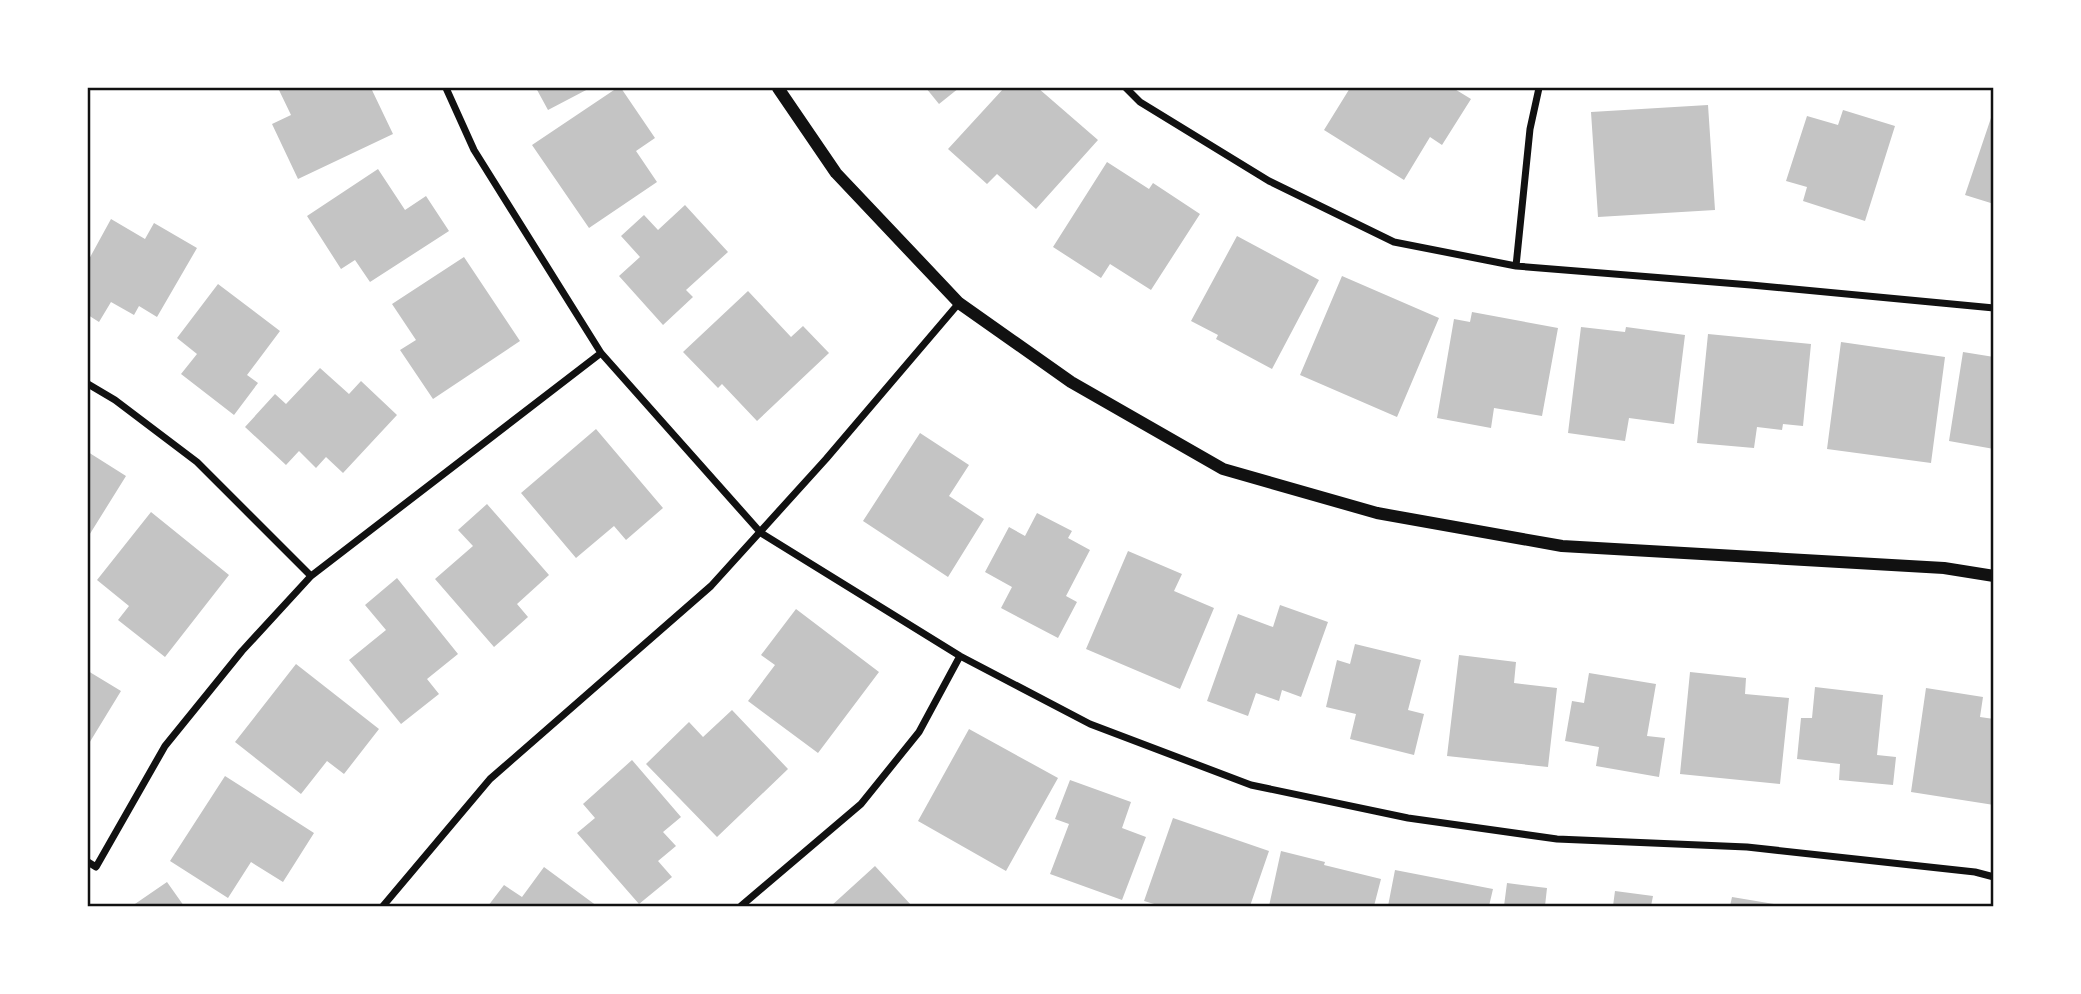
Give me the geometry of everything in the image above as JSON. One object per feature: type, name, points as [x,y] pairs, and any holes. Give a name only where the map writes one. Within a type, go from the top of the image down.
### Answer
[{"type":"street","points":[[446,88],[474,150],[601,352],[761,533],[960,656],[1090,724],[1251,785],[1408,818],[1556,839],[1747,847],[1975,872],[1993,877]]},
{"type":"street","points":[[778,88],[836,173],[959,303],[1071,383],[1223,469],[1377,513],[1562,546],[1944,568],[1993,576]]},
{"type":"street","points":[[1126,88],[1140,102],[1269,181],[1394,242],[1516,266],[1993,308]]},
{"type":"street","points":[[1516,266],[1530,130],[1539,88]]},
{"type":"street","points":[[383,906],[491,779],[711,586],[761,533],[959,303]]},
{"type":"street","points":[[88,862],[96,867],[165,746],[242,651],[311,576],[601,352]]},
{"type":"street","points":[[88,384],[115,400],[197,462],[311,576]]},
{"type":"street","points":[[741,906],[861,804],[919,732],[960,656]]},
{"type":"building","points":[[278,88],[371,88],[393,134],[298,179],[272,124],[291,115]]},
{"type":"building","points":[[536,88],[590,88],[548,110]]},
{"type":"building","points":[[617,88],[621,88],[655,138],[636,151],[657,182],[589,228],[532,145]]},
{"type":"building","points":[[926,88],[959,88],[939,104]]},
{"type":"building","points":[[1004,88],[1038,88],[1098,140],[1036,209],[997,174],[987,184],[948,149]]},
{"type":"building","points":[[1350,88],[1453,88],[1471,99],[1442,145],[1430,137],[1404,180],[1324,130]]},
{"type":"building","points":[[1708,105],[1715,210],[1598,217],[1591,112]]},
{"type":"building","points":[[1843,110],[1895,126],[1865,221],[1803,201],[1807,187],[1786,181],[1807,116],[1838,125]]},
{"type":"building","points":[[1994,112],[1994,204],[1965,195]]},
{"type":"building","points":[[1107,162],[1149,189],[1153,183],[1200,214],[1151,290],[1110,264],[1101,278],[1053,247]]},
{"type":"building","points":[[378,169],[405,210],[426,196],[449,231],[370,282],[355,260],[341,269],[307,216]]},
{"type":"building","points":[[685,205],[728,252],[686,290],[693,297],[663,325],[619,276],[640,257],[621,236],[644,215],[658,230]]},
{"type":"building","points":[[111,219],[145,239],[154,223],[197,248],[157,317],[139,306],[134,315],[111,302],[99,322],[88,315],[88,261]]},
{"type":"building","points":[[1237,236],[1319,280],[1272,369],[1216,339],[1218,335],[1191,321]]},
{"type":"building","points":[[464,257],[520,341],[433,399],[400,350],[416,340],[392,304]]},
{"type":"building","points":[[1342,276],[1439,318],[1397,417],[1300,375]]},
{"type":"building","points":[[218,284],[280,331],[247,375],[258,383],[234,415],[181,374],[197,354],[177,338]]},
{"type":"building","points":[[748,291],[791,337],[803,326],[829,353],[757,421],[722,384],[718,388],[683,352]]},
{"type":"building","points":[[1472,312],[1558,328],[1542,416],[1494,408],[1491,428],[1437,418],[1454,319],[1470,322]]},
{"type":"building","points":[[1581,327],[1625,332],[1626,327],[1685,335],[1674,424],[1629,418],[1625,441],[1568,433]]},
{"type":"building","points":[[1708,334],[1811,344],[1803,426],[1783,424],[1782,430],[1757,427],[1754,448],[1697,443]]},
{"type":"building","points":[[1841,342],[1945,357],[1931,463],[1827,449]]},
{"type":"building","points":[[1963,352],[1994,357],[1994,449],[1949,441]]},
{"type":"building","points":[[320,368],[349,394],[361,381],[397,415],[343,473],[326,457],[316,468],[299,451],[286,465],[245,427],[275,394],[286,404]]},
{"type":"building","points":[[596,429],[663,508],[626,540],[614,526],[576,558],[521,493]]},
{"type":"building","points":[[920,433],[969,465],[949,496],[984,519],[948,577],[863,521]]},
{"type":"building","points":[[88,452],[126,476],[88,537]]},
{"type":"building","points":[[487,504],[549,575],[517,604],[528,617],[494,647],[435,579],[473,546],[458,530]]},
{"type":"building","points":[[151,512],[229,575],[165,657],[118,620],[129,606],[97,580]]},
{"type":"building","points":[[1037,513],[1072,531],[1068,538],[1090,550],[1066,596],[1077,602],[1058,638],[1001,608],[1012,587],[985,572],[1009,527],[1025,536]]},
{"type":"building","points":[[1128,551],[1182,574],[1174,591],[1214,608],[1180,689],[1086,649]]},
{"type":"building","points":[[397,578],[458,654],[427,679],[439,694],[401,724],[349,660],[386,630],[365,605]]},
{"type":"building","points":[[1280,605],[1328,622],[1301,697],[1282,690],[1279,701],[1256,693],[1248,716],[1207,701],[1238,614],[1273,627]]},
{"type":"building","points":[[796,609],[879,672],[818,753],[748,701],[775,665],[761,655]]},
{"type":"building","points":[[1355,644],[1421,660],[1408,710],[1424,714],[1414,755],[1350,739],[1356,714],[1326,707],[1337,660],[1350,664]]},
{"type":"building","points":[[1459,655],[1516,662],[1514,683],[1557,688],[1548,767],[1447,756]]},
{"type":"building","points":[[296,664],[379,729],[344,774],[327,761],[301,794],[235,742]]},
{"type":"building","points":[[88,671],[121,691],[88,745]]},
{"type":"building","points":[[1690,672],[1746,678],[1745,694],[1789,698],[1780,784],[1680,774]]},
{"type":"building","points":[[1589,673],[1656,684],[1647,736],[1665,738],[1659,777],[1596,766],[1599,747],[1565,741],[1572,701],[1584,703]]},
{"type":"building","points":[[1815,687],[1883,695],[1877,755],[1896,757],[1893,785],[1839,780],[1840,764],[1797,759],[1801,718],[1812,718]]},
{"type":"building","points":[[1926,688],[1983,697],[1980,717],[1994,719],[1994,805],[1911,792]]},
{"type":"building","points":[[732,710],[788,769],[717,837],[646,764],[689,722],[703,737]]},
{"type":"building","points":[[969,729],[1058,778],[1006,871],[918,821]]},
{"type":"building","points":[[632,760],[681,817],[663,832],[676,846],[658,861],[672,877],[639,904],[577,833],[595,818],[583,804]]},
{"type":"building","points":[[225,776],[314,833],[283,882],[251,862],[228,898],[170,861]]},
{"type":"building","points":[[1070,780],[1131,802],[1122,828],[1146,837],[1122,900],[1050,874],[1069,824],[1055,819]]},
{"type":"building","points":[[1173,818],[1269,851],[1250,906],[1161,906],[1144,901]]},
{"type":"building","points":[[1281,851],[1381,879],[1374,906],[1269,906]]},
{"type":"building","points":[[875,866],[912,906],[831,906]]},
{"type":"building","points":[[544,867],[597,906],[488,906],[504,885],[522,897]]},
{"type":"building","points":[[1395,870],[1493,889],[1489,906],[1388,906]]},
{"type":"building","points":[[167,882],[184,906],[132,906]]},
{"type":"building","points":[[1507,883],[1547,888],[1545,906],[1504,906]]},
{"type":"building","points":[[1615,891],[1653,896],[1651,906],[1613,906]]},
{"type":"building","points":[[1732,897],[1780,905],[1780,906],[1730,906]]}]
